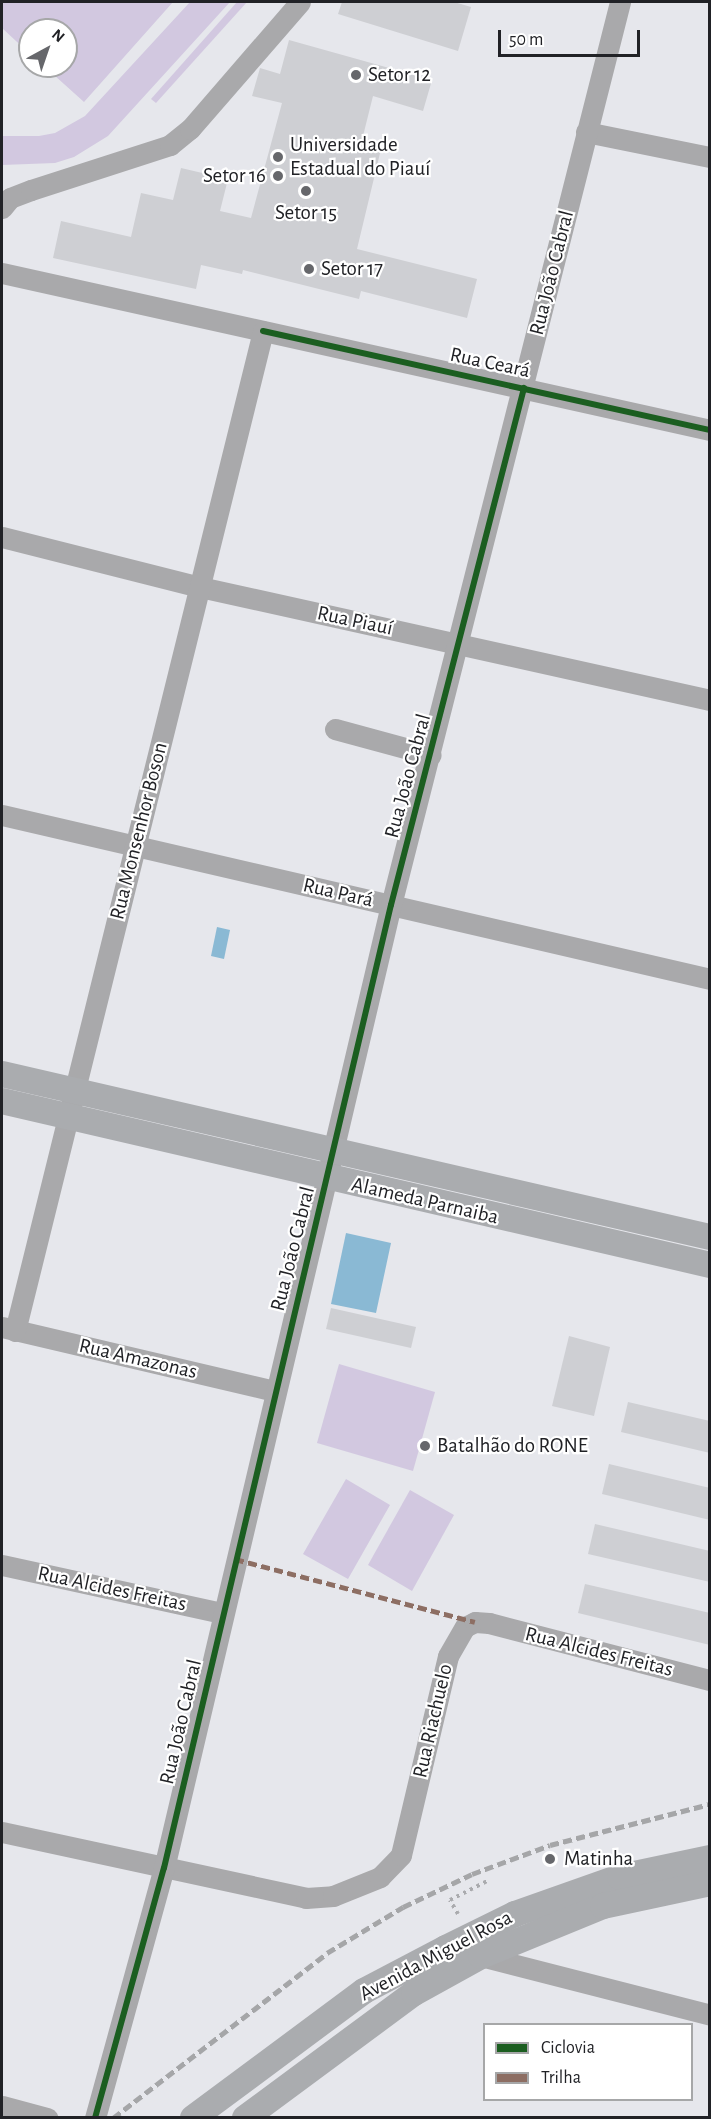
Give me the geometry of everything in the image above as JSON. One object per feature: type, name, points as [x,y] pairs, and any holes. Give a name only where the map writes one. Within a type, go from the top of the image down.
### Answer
[{"type":"main road","name":"Alameda Parnaiba","points":[[2,1074],[710,1237]]},
{"type":"main road","name":"Alameda Parnaiba","points":[[2,1101],[710,1265]]},
{"type":"main road","points":[[646,1251],[652,1224]]},
{"type":"main road","name":"Avenida Miguel Rosa","points":[[193,2118],[364,1991],[446,1948],[515,1914],[620,1877],[710,1858]]},
{"type":"main road","name":"Avenida Miguel Rosa","points":[[245,2118],[414,1993],[481,1956],[603,1906],[710,1883]]},
{"type":"street","points":[[2,208],[10,198],[31,190],[170,146],[190,129],[300,2]]},
{"type":"street","name":"Rua João Cabral","points":[[95,2118],[164,1868],[222,1613],[328,1178],[391,905],[524,388],[620,2]]},
{"type":"street","points":[[586,132],[710,157]]},
{"type":"street","name":"Rua Ceará","points":[[2,273],[710,430]]},
{"type":"street","name":"Rua Monsenhor Boson","points":[[8,1329],[75,1090],[263,331]]},
{"type":"street","name":"Rua Piauí","points":[[2,537],[200,587],[710,700]]},
{"type":"street","points":[[335,729],[430,755]]},
{"type":"street","name":"Rua Pará","points":[[2,815],[710,979]]},
{"type":"street","name":"Rua Amazonas","points":[[8,1329],[275,1391]]},
{"type":"street","name":"Rua Alcides Freitas","points":[[2,1565],[222,1613]]},
{"type":"street","name":"Rua Riachuelo","points":[[164,1868],[306,1898],[333,1896],[380,1877],[394,1864],[405,1843],[448,1656],[465,1627],[474,1622],[489,1623]]},
{"type":"street","name":"Rua Alcides Freitas","points":[[489,1623],[710,1680]]},
{"type":"street","points":[[2,1832],[164,1868]]},
{"type":"street","points":[[481,1956],[710,2015]]},
{"type":"street","points":[[13,2112],[47,2118]]},
{"type":"path","points":[[458,1914],[450,1900],[489,1880]]},
{"type":"shaded area","points":[[2,2],[173,2],[84,102],[57,78],[78,78],[78,18],[18,18],[18,43],[2,28]]},
{"type":"shaded area","points":[[190,2],[230,2],[108,136],[74,157],[55,163],[2,165],[2,136],[39,136],[55,133],[85,116]]},
{"type":"shaded area","points":[[237,2],[247,2],[156,103],[151,99]]},
{"type":"shaded area","points":[[339,1364],[435,1392],[413,1471],[317,1443]]},
{"type":"shaded area","points":[[346,1479],[390,1505],[348,1579],[303,1554]]},
{"type":"shaded area","points":[[410,1490],[454,1515],[412,1591],[368,1565]]},
{"type":"water","points":[[217,927],[230,930],[224,959],[211,956]]},
{"type":"water","points":[[346,1233],[391,1243],[376,1313],[331,1304]]},
{"type":"building","points":[[342,2],[454,2],[471,7],[458,51],[338,14]]},
{"type":"building","points":[[289,40],[432,80],[423,111],[373,96],[361,144],[381,149],[357,249],[477,279],[467,318],[361,291],[359,299],[243,270],[242,274],[201,265],[196,289],[53,258],[61,221],[131,237],[141,193],[173,200],[181,168],[228,179],[220,211],[251,218],[282,103],[252,96],[260,68],[280,74]]},
{"type":"building","points":[[331,1308],[416,1327],[411,1348],[326,1329]]},
{"type":"building","points":[[569,1336],[610,1347],[594,1416],[552,1406]]},
{"type":"building","points":[[628,1402],[710,1421],[710,1453],[621,1432]]},
{"type":"building","points":[[609,1464],[710,1488],[710,1520],[602,1494]]},
{"type":"building","points":[[595,1524],[710,1551],[710,1582],[588,1554]]},
{"type":"building","points":[[585,1584],[710,1613],[710,1645],[578,1613]]},
{"type":"railway","points":[[113,2118],[327,1953],[403,1907],[472,1874],[550,1845],[710,1804]]},
{"type":"marked path","points":[[235,1559],[475,1622]]},
{"type":"cycle path","points":[[263,331],[710,430]]},
{"type":"cycle path","points":[[95,2118],[164,1868],[391,905],[524,388]]},
{"type":"place","name":"Setor 12","points":[[356,75]]},
{"type":"place","name":"Universidade Estadual do Piauí","points":[[278,157]]},
{"type":"place","name":"Setor 16","points":[[278,176]]},
{"type":"place","name":"Setor 15","points":[[306,191]]},
{"type":"place","name":"Setor 17","points":[[309,269]]},
{"type":"place","name":"Batalhão do RONE","points":[[425,1446]]},
{"type":"place","name":"Matinha","points":[[550,1859]]}]
